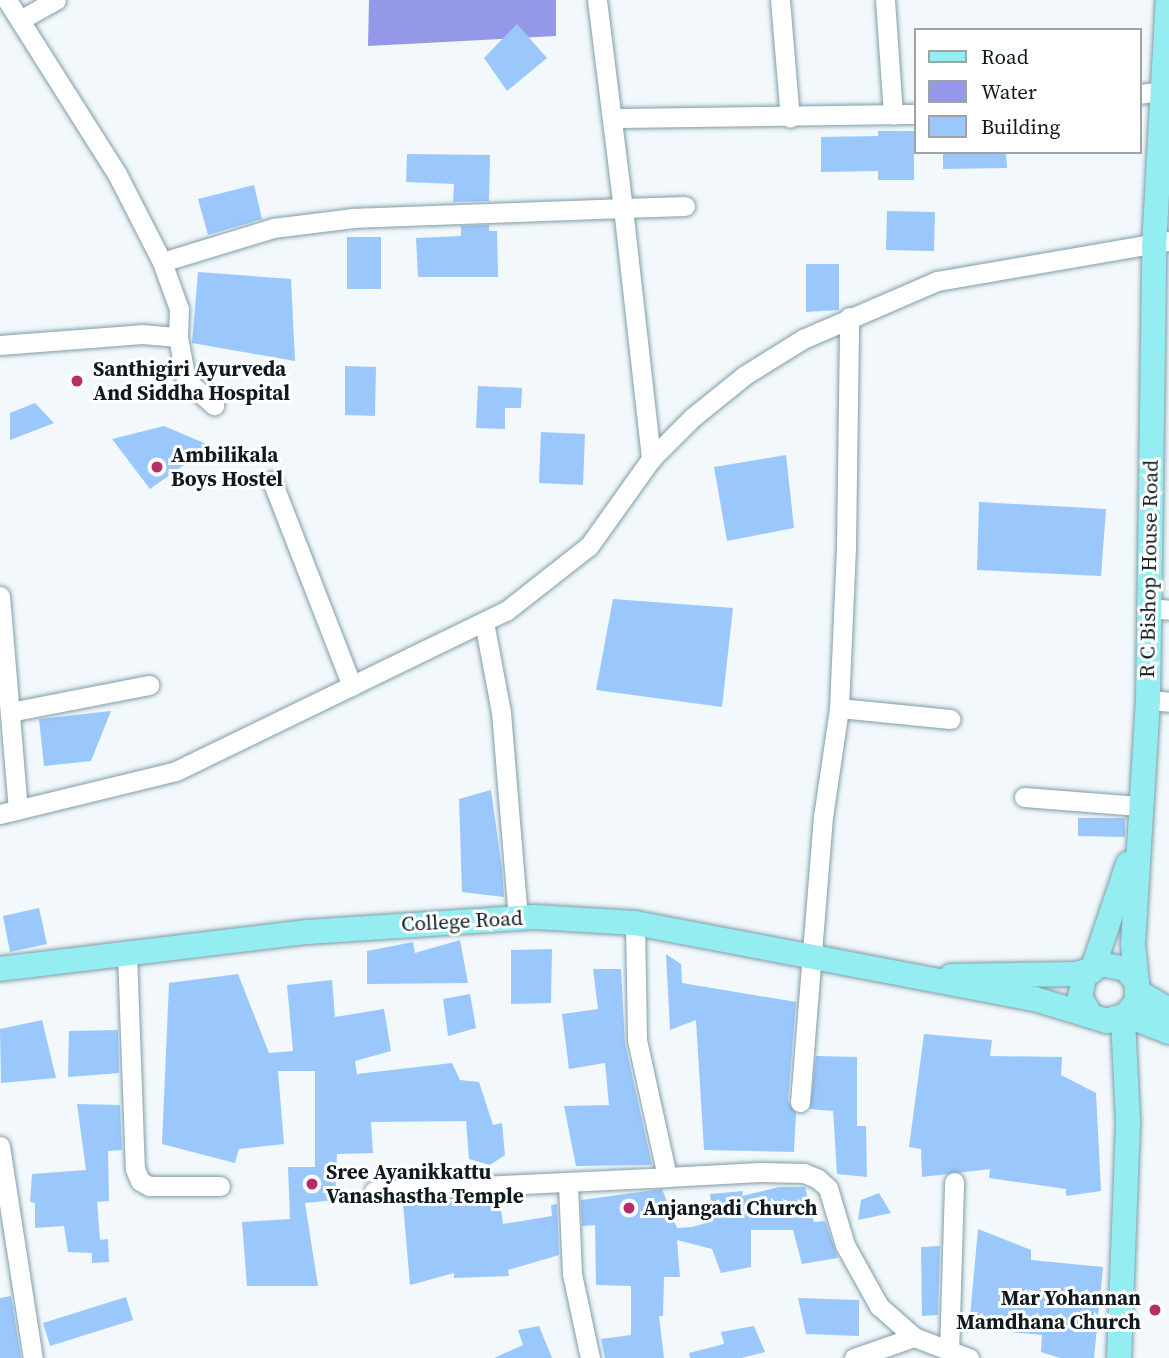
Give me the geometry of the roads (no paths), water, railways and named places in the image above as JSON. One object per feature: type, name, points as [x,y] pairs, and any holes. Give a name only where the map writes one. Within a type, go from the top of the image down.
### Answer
[{"type":"main road","name":"R C Bishop House Road","points":[[1136,844],[1139,806],[1158,701],[1161,244],[1151,93],[1168,0]]},
{"type":"main road","points":[[1119,1358],[1128,1121],[1109,1016],[1080,987],[1092,969],[1136,844]]},
{"type":"main road","points":[[1136,844],[1133,945],[1137,988]]},
{"type":"main road","name":"College Road","points":[[0,969],[308,932],[518,918],[635,923],[1035,999],[1169,1032]]},
{"type":"main road","points":[[922,979],[984,972],[1076,974],[1118,965],[1137,988],[1169,1010]]},
{"type":"main road","points":[[1109,1016],[1137,988]]},
{"type":"street","points":[[7,0],[117,174],[162,262],[177,298],[178,337],[186,380],[214,405]]},
{"type":"street","points":[[20,20],[56,0]]},
{"type":"street","points":[[597,0],[652,459]]},
{"type":"street","points":[[780,0],[790,118]]},
{"type":"street","points":[[885,0],[893,116]]},
{"type":"street","points":[[612,118],[790,118],[914,114]]},
{"type":"street","points":[[162,262],[272,228],[353,218],[685,206]]},
{"type":"street","points":[[0,596],[10,712],[9,812],[176,771],[506,611],[589,546],[652,459],[693,417],[745,375],[803,339],[937,281],[1006,266],[1161,244]]},
{"type":"street","points":[[800,1102],[823,817],[839,708],[849,317]]},
{"type":"street","points":[[0,345],[142,334],[178,337]]},
{"type":"street","points":[[272,481],[352,686]]},
{"type":"street","points":[[484,622],[501,712],[518,918]]},
{"type":"street","points":[[10,712],[149,685]]},
{"type":"street","points":[[839,708],[950,719]]},
{"type":"street","points":[[1024,797],[1139,806]]},
{"type":"street","points":[[635,923],[637,1040],[667,1177]]},
{"type":"street","points":[[127,953],[135,1169],[140,1181],[149,1186],[220,1186]]},
{"type":"street","points":[[0,1146],[33,1358]]},
{"type":"street","points":[[374,1191],[568,1185],[761,1172],[804,1173],[818,1179],[828,1188],[845,1245],[872,1294],[914,1337],[949,1354],[969,1358]]},
{"type":"street","points":[[949,1354],[954,1182]]},
{"type":"street","points":[[568,1185],[572,1274],[590,1358]]},
{"type":"street","points":[[854,1358],[914,1337]]},
{"type":"water","points":[[369,0],[556,0],[556,36],[368,46]]},
{"type":"place","name":"Santhigiri Ayurveda And Siddha Hospital","points":[[77,381]]},
{"type":"place","name":"Ambilikala Boys Hostel","points":[[157,467]]},
{"type":"place","name":"Sree Ayanikkattu Vanashastha Temple","points":[[312,1184]]},
{"type":"place","name":"Anjangadi Church","points":[[629,1208]]},
{"type":"place","name":"Mar Yohannan Mamdhana Church","points":[[1155,1310]]}]
